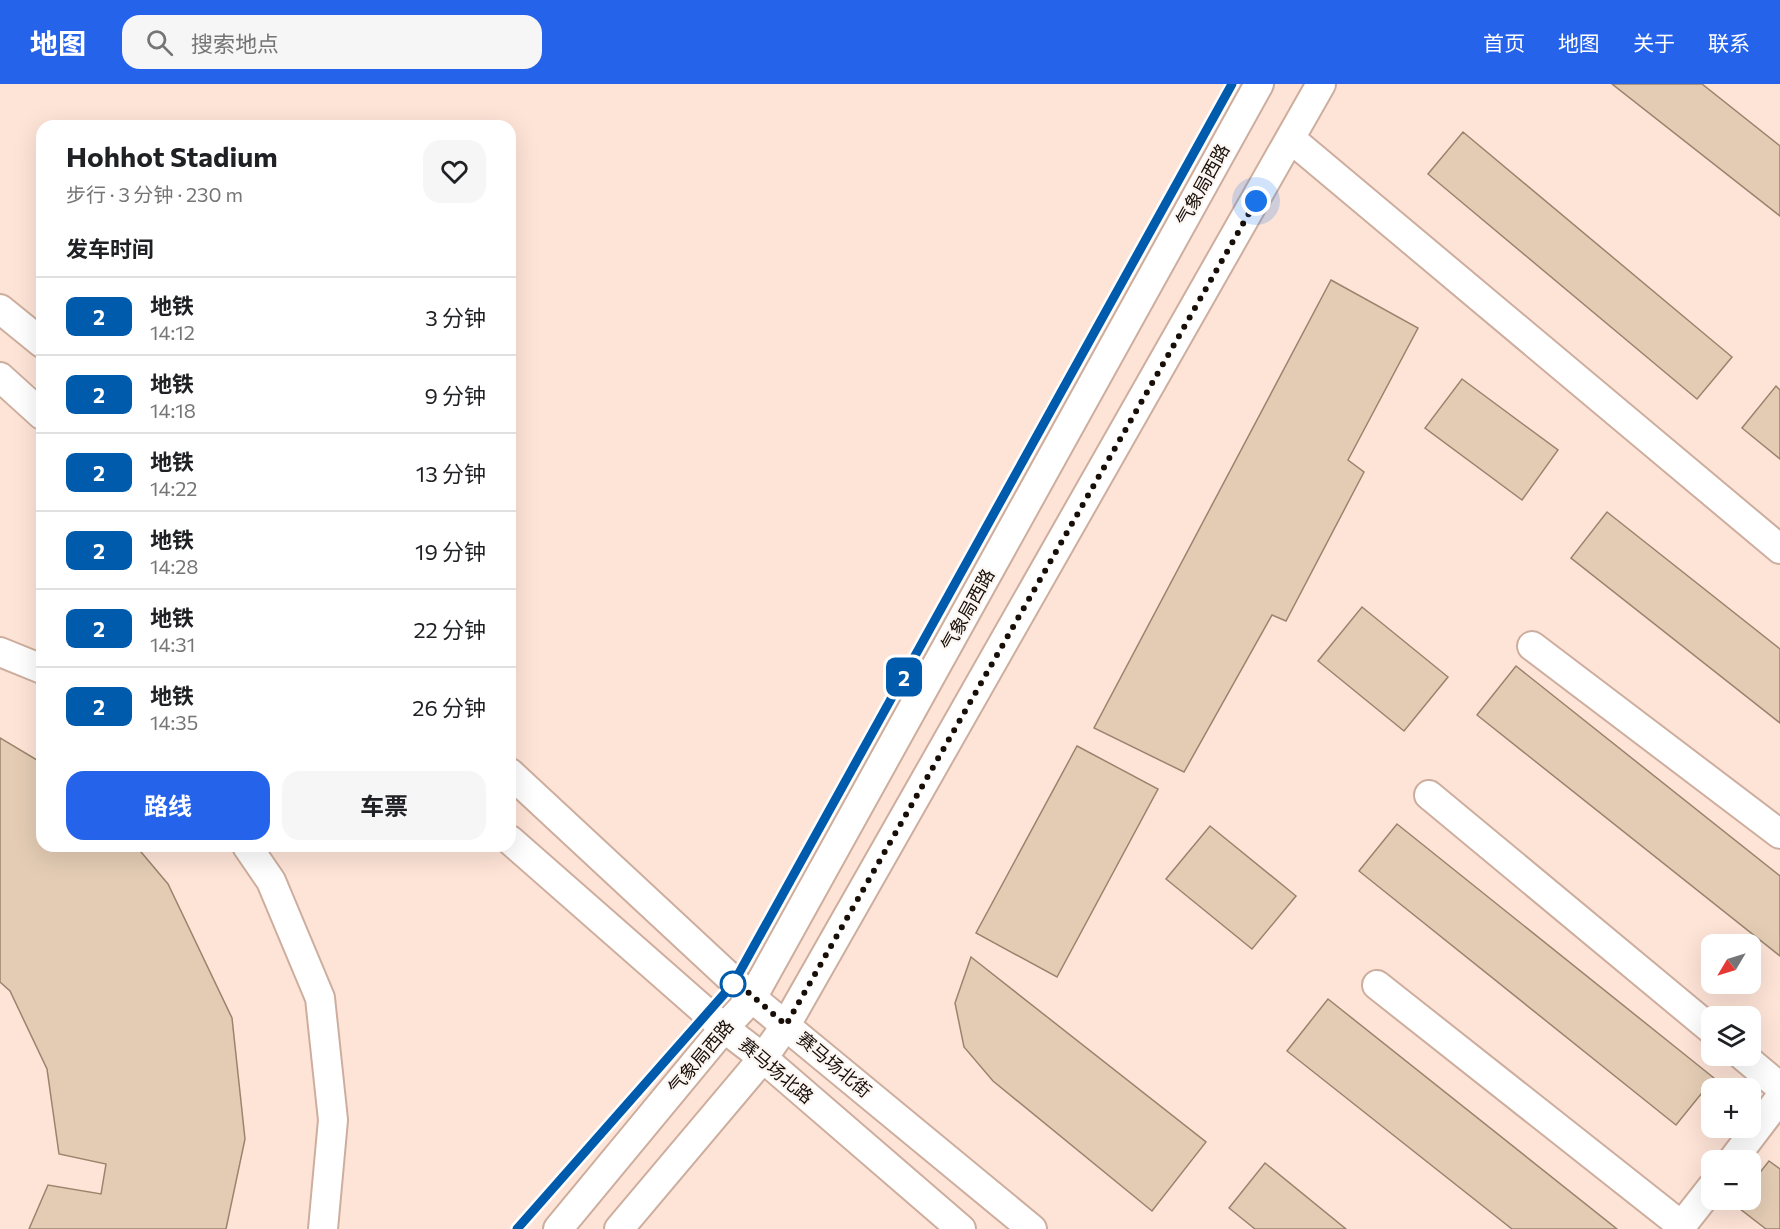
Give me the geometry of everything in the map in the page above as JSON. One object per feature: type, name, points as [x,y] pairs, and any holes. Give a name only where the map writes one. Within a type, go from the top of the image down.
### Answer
[{"type":"street","name":"气象局西路","points":[[558,1229],[724,1028],[752,998],[1259,84]]},
{"type":"street","points":[[619,1229],[763,1058],[786,1025],[1322,84]]},
{"type":"street","points":[[1291,139],[1780,549]]},
{"type":"street","points":[[0,309],[36,339]]},
{"type":"street","points":[[0,377],[36,410]]},
{"type":"street","points":[[1532,646],[1780,834]]},
{"type":"street","points":[[0,652],[36,667]]},
{"type":"street","name":"赛马场北街","points":[[516,779],[752,998],[1032,1229]]},
{"type":"street","points":[[1429,795],[1701,1021]]},
{"type":"street","name":"赛马场北路","points":[[516,845],[724,1028],[763,1058],[961,1229]]},
{"type":"street","points":[[250,852],[271,881],[320,998],[333,1120],[323,1229]]},
{"type":"street","points":[[1377,985],[1681,1227],[1701,1201]]},
{"type":"street","points":[[1755,1066],[1780,1087]]},
{"type":"street","points":[[1740,1150],[1780,1098]]},
{"type":"building","points":[[1612,84],[1702,84],[1780,146],[1780,216]]},
{"type":"building","points":[[1463,132],[1732,357],[1697,399],[1428,174]]},
{"type":"building","points":[[1331,280],[1418,328],[1348,460],[1364,472],[1286,621],[1272,615],[1184,772],[1094,728]]},
{"type":"building","points":[[1462,379],[1558,450],[1522,500],[1425,428]]},
{"type":"building","points":[[1776,386],[1780,390],[1780,459],[1742,428]]},
{"type":"building","points":[[1607,512],[1780,649],[1780,723],[1571,558]]},
{"type":"building","points":[[1362,607],[1448,677],[1404,731],[1318,661]]},
{"type":"building","points":[[1516,666],[1780,876],[1780,956],[1761,941],[1761,934],[1752,934],[1477,715]]},
{"type":"building","points":[[0,738],[36,759],[36,852],[141,852],[168,884],[232,1018],[245,1139],[226,1229],[29,1229],[48,1185],[101,1194],[106,1164],[59,1154],[47,1069],[10,991],[0,982]]},
{"type":"building","points":[[1077,746],[1158,789],[1057,977],[976,933]]},
{"type":"building","points":[[1397,824],[1714,1078],[1701,1078],[1701,1094],[1676,1125],[1359,871]]},
{"type":"building","points":[[1210,826],[1296,896],[1252,949],[1166,879]]},
{"type":"building","points":[[971,957],[1206,1142],[1152,1211],[993,1081],[964,1047],[955,1003]]},
{"type":"building","points":[[1328,999],[1617,1229],[1512,1229],[1287,1051]]},
{"type":"building","points":[[1769,1161],[1780,1169],[1780,1229],[1766,1229],[1741,1210],[1761,1210],[1761,1171]]},
{"type":"building","points":[[1265,1163],[1346,1229],[1255,1229],[1229,1208]]},
{"type":"metro line","name":"2","points":[[517,1229],[733,984],[1232,84]]},
{"type":"route","points":[[733,984],[735,981],[786,1025],[1256,201]]}]
